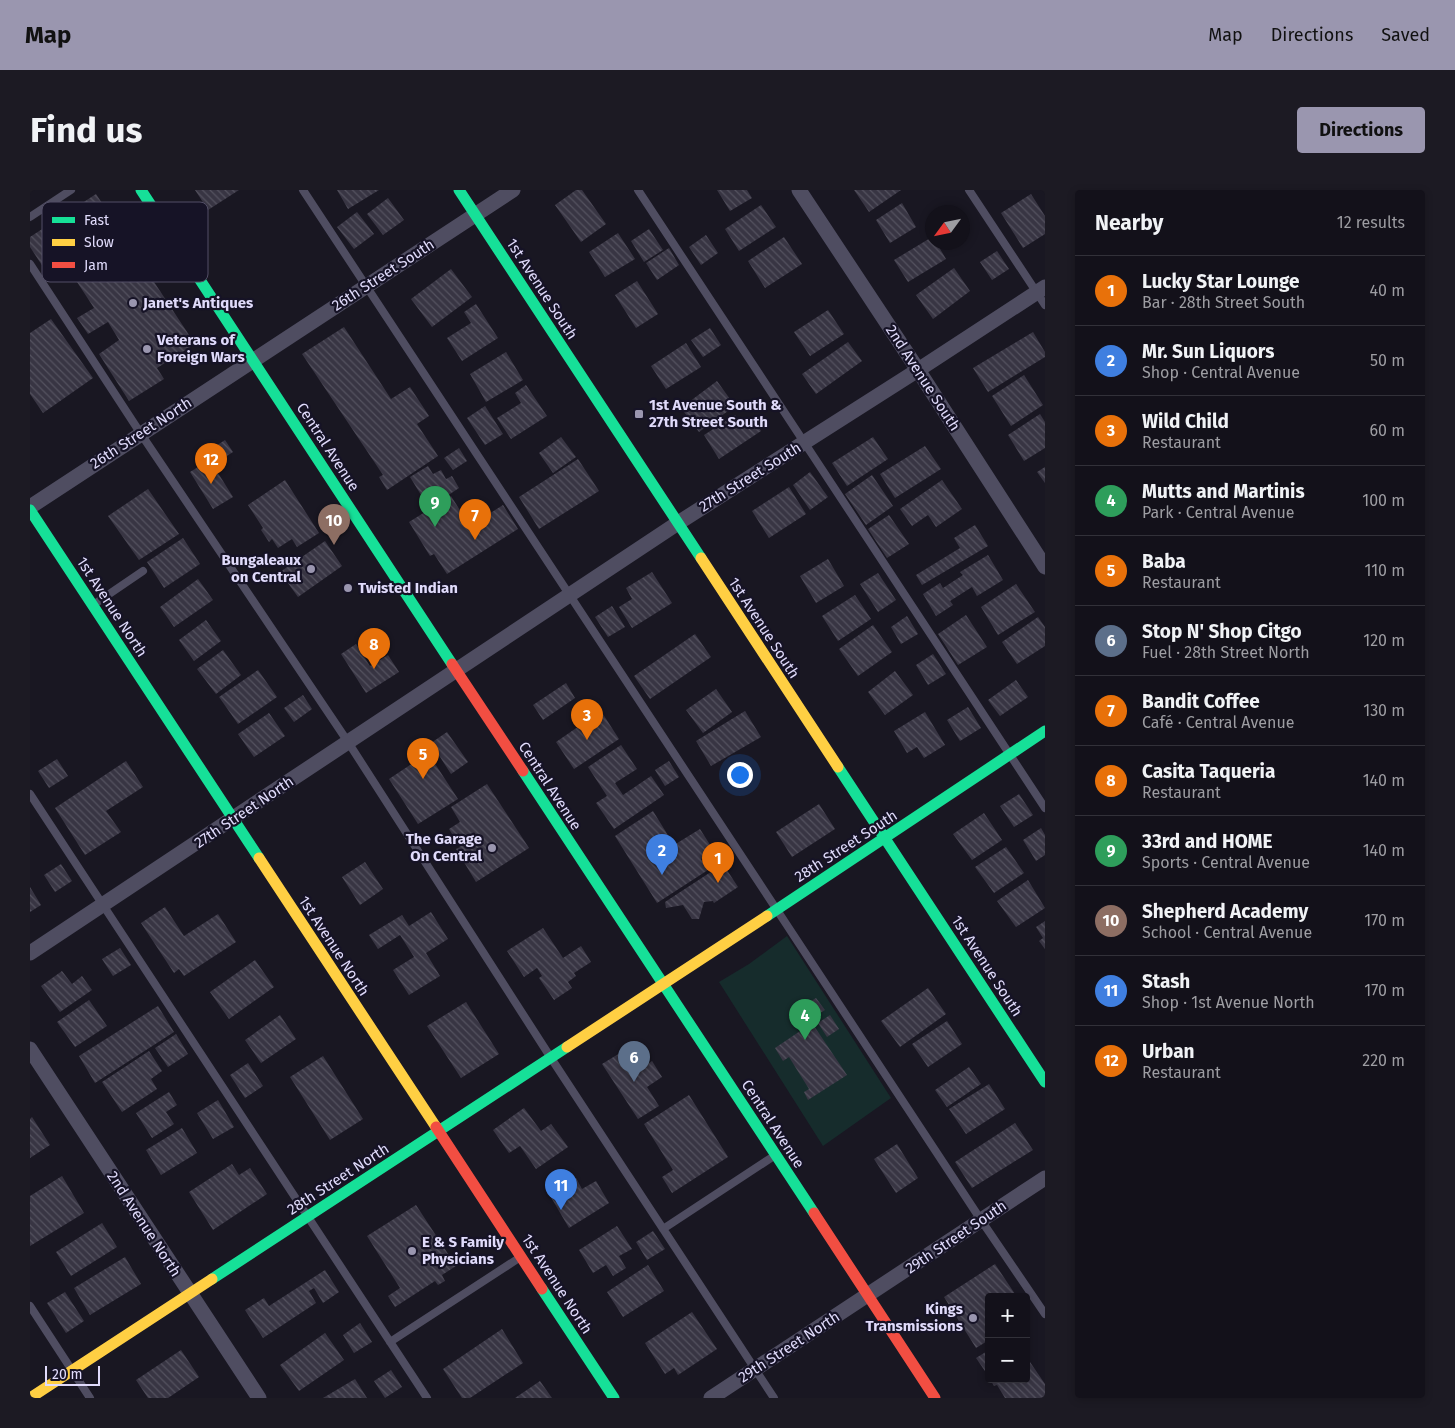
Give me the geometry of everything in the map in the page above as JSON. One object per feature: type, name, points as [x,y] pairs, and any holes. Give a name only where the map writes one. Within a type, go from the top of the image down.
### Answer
[{"type":"street","name":"Central Avenue","points":[[141,190],[149,202]]},
{"type":"street","name":"1st Avenue South","points":[[458,190],[1045,1082]]},
{"type":"street","name":"26th Street South","points":[[253,360],[512,190]]},
{"type":"street","name":"2nd Avenue South","points":[[799,190],[1045,567]]},
{"type":"street","name":"Central Avenue","points":[[202,282],[935,1398]]},
{"type":"street","name":"27th Street South","points":[[456,669],[678,523],[918,370],[1042,295]]},
{"type":"street","name":"26th Street North","points":[[30,508],[253,360]]},
{"type":"street","name":"1st Avenue North","points":[[30,508],[614,1398]]},
{"type":"street","name":"27th Street North","points":[[30,953],[234,820],[456,669]]},
{"type":"street","name":"28th Street South","points":[[663,984],[885,839],[1045,731]]},
{"type":"street","name":"28th Street North","points":[[30,1398],[663,984]]},
{"type":"street","name":"2nd Avenue North","points":[[30,1049],[259,1398]]},
{"type":"street","name":"29th Street South","points":[[868,1296],[1045,1178]]},
{"type":"street","name":"29th Street North","points":[[711,1398],[868,1296]]},
{"type":"lane","points":[[53,202],[71,190]]},
{"type":"lane","points":[[304,190],[981,1220],[1045,1314]]},
{"type":"lane","points":[[638,190],[1045,808]]},
{"type":"lane","points":[[969,190],[1042,295]]},
{"type":"lane","points":[[30,217],[42,209]]},
{"type":"lane","points":[[30,264],[141,434],[348,742],[551,1058],[774,1398]]},
{"type":"lane","points":[[93,606],[143,571]]},
{"type":"lane","points":[[30,794],[427,1398]]},
{"type":"lane","points":[[663,1229],[775,1155]]},
{"type":"lane","points":[[390,1342],[521,1257]]},
{"type":"lane","points":[[30,1306],[90,1398]]},
{"type":"green space","points":[[787,936],[891,1098],[823,1146],[719,982],[749,964]]},
{"type":"building","points":[[195,190],[239,190],[208,210],[208,202],[203,202]]},
{"type":"building","points":[[337,190],[379,190],[348,209]]},
{"type":"building","points":[[576,190],[582,190],[606,224],[581,242],[555,205]]},
{"type":"building","points":[[717,190],[747,190],[752,198],[730,211]]},
{"type":"building","points":[[854,190],[901,190],[869,212]]},
{"type":"building","points":[[96,194],[101,202],[84,202]]},
{"type":"building","points":[[1031,194],[1045,216],[1045,234],[1023,248],[1001,213]]},
{"type":"building","points":[[388,198],[404,220],[383,235],[367,214]]},
{"type":"building","points":[[902,203],[916,227],[890,243],[876,220]]},
{"type":"building","points":[[761,205],[776,227],[739,251],[725,229]]},
{"type":"building","points":[[357,212],[374,234],[354,249],[337,227]]},
{"type":"building","points":[[42,229],[42,265],[30,247],[30,237]]},
{"type":"building","points":[[649,229],[663,250],[644,262],[631,241]]},
{"type":"building","points":[[618,233],[635,259],[605,277],[589,252]]},
{"type":"building","points":[[706,235],[718,253],[701,265],[689,247]]},
{"type":"building","points":[[784,237],[802,264],[765,288],[748,261]]},
{"type":"building","points":[[925,241],[925,250],[941,250],[946,259],[908,282],[894,260]]},
{"type":"building","points":[[669,248],[679,265],[657,280],[646,263]]},
{"type":"building","points":[[997,251],[1009,269],[992,280],[980,262]]},
{"type":"building","points":[[954,268],[970,291],[933,319],[916,295]]},
{"type":"building","points":[[451,269],[472,297],[432,327],[411,299]]},
{"type":"building","points":[[637,281],[658,314],[636,328],[615,295]]},
{"type":"building","points":[[77,282],[154,282],[195,344],[157,368],[164,379],[129,401],[99,354],[119,340],[108,322],[88,334],[77,318],[94,308]]},
{"type":"building","points":[[476,304],[498,338],[462,361],[447,338],[471,323],[464,312]]},
{"type":"building","points":[[828,310],[844,334],[810,356],[794,332]]},
{"type":"building","points":[[51,319],[93,378],[43,413],[30,394],[30,333]]},
{"type":"building","points":[[344,327],[391,399],[410,387],[429,416],[417,424],[438,456],[387,490],[379,477],[383,475],[302,354]]},
{"type":"building","points":[[710,328],[721,345],[703,357],[691,340]]},
{"type":"building","points":[[1033,332],[1045,352],[1045,357],[988,392],[973,368]]},
{"type":"building","points":[[848,342],[862,361],[816,394],[802,374]]},
{"type":"building","points":[[686,343],[701,367],[666,389],[651,366]]},
{"type":"building","points":[[506,352],[523,380],[486,402],[470,374]]},
{"type":"building","points":[[1024,375],[1043,405],[1011,426],[992,396]]},
{"type":"building","points":[[717,381],[735,406],[699,432],[681,408]]},
{"type":"building","points":[[526,385],[547,416],[511,439],[497,418],[521,403],[515,393]]},
{"type":"building","points":[[485,406],[503,434],[485,445],[467,418]]},
{"type":"building","points":[[1040,414],[1045,422],[1045,448],[1024,461],[1008,435]]},
{"type":"building","points":[[735,415],[743,426],[753,419],[761,431],[719,459],[704,435]]},
{"type":"building","points":[[561,437],[576,457],[553,473],[539,453]]},
{"type":"building","points":[[873,437],[888,459],[847,486],[832,463]]},
{"type":"building","points":[[225,440],[233,452],[213,465],[233,497],[213,509],[190,472],[203,464],[199,457]]},
{"type":"building","points":[[925,446],[941,469],[895,498],[880,474]]},
{"type":"building","points":[[459,448],[467,461],[453,470],[444,458]]},
{"type":"building","points":[[578,459],[599,491],[539,529],[519,497]]},
{"type":"building","points":[[428,466],[433,474],[441,470],[446,479],[452,476],[459,488],[429,508],[410,477]]},
{"type":"building","points":[[1045,467],[1045,483],[1037,472]]},
{"type":"building","points":[[810,472],[828,497],[810,510],[793,485]]},
{"type":"building","points":[[872,475],[893,506],[866,525],[845,494]]},
{"type":"building","points":[[285,480],[319,533],[297,547],[292,539],[278,548],[272,539],[269,542],[261,530],[263,528],[248,505]]},
{"type":"building","points":[[942,480],[962,509],[936,527],[928,515],[912,526],[900,509]]},
{"type":"building","points":[[789,487],[806,514],[769,538],[752,511]]},
{"type":"building","points":[[148,489],[179,534],[139,560],[108,516]]},
{"type":"building","points":[[451,496],[470,526],[503,505],[518,529],[447,574],[434,554],[430,556],[409,522]]},
{"type":"building","points":[[889,515],[909,544],[887,558],[868,529]]},
{"type":"building","points":[[975,525],[988,546],[922,585],[916,575],[960,548],[954,538]]},
{"type":"building","points":[[183,538],[200,564],[164,588],[147,562]]},
{"type":"building","name":"Bungaleaux on Central","points":[[325,541],[342,566],[298,597],[280,572]]},
{"type":"building","points":[[988,555],[1003,580],[977,596],[972,587],[950,601],[953,605],[936,616],[923,594],[940,583],[943,588],[963,575],[960,572]]},
{"type":"building","points":[[828,559],[844,586],[816,603],[800,576]]},
{"type":"building","points":[[652,572],[672,603],[632,628],[619,607],[632,599],[626,588]]},
{"type":"building","points":[[878,573],[896,600],[878,612],[860,584]]},
{"type":"building","points":[[198,579],[213,600],[174,627],[160,607]]},
{"type":"building","points":[[1016,584],[1035,612],[998,635],[981,607]]},
{"type":"building","points":[[855,595],[871,619],[838,641],[822,616]]},
{"type":"building","points":[[612,606],[625,627],[608,637],[595,617]]},
{"type":"building","points":[[966,615],[987,647],[958,665],[938,634]]},
{"type":"building","points":[[907,616],[918,634],[901,644],[891,627]]},
{"type":"building","points":[[1038,617],[1045,627],[1045,646],[1017,664],[1002,642]]},
{"type":"building","points":[[206,620],[221,641],[194,661],[179,640]]},
{"type":"building","points":[[873,625],[892,652],[858,676],[839,649]]},
{"type":"building","points":[[695,634],[711,657],[650,699],[634,676]]},
{"type":"building","points":[[356,644],[370,666],[388,655],[399,672],[366,693],[341,654]]},
{"type":"building","points":[[223,650],[241,675],[216,694],[197,669]]},
{"type":"building","points":[[933,654],[946,674],[928,685],[916,665]]},
{"type":"building","points":[[258,670],[277,697],[238,724],[219,697]]},
{"type":"building","points":[[895,671],[913,695],[885,715],[868,692]]},
{"type":"building","points":[[1016,680],[1028,697],[1000,716],[988,700]]},
{"type":"building","points":[[566,683],[575,698],[543,720],[533,705]]},
{"type":"building","points":[[716,689],[732,712],[703,733],[686,710]]},
{"type":"building","points":[[303,695],[312,709],[294,722],[284,708]]},
{"type":"building","points":[[968,707],[981,728],[960,741],[947,720]]},
{"type":"building","points":[[601,711],[619,739],[574,769],[556,742]]},
{"type":"building","points":[[745,711],[761,737],[711,766],[696,741]]},
{"type":"building","points":[[925,712],[945,745],[924,758],[917,747],[907,753],[894,731]]},
{"type":"building","points":[[269,713],[285,736],[254,757],[238,734]]},
{"type":"building","points":[[447,732],[468,762],[451,774],[431,743]]},
{"type":"building","points":[[621,745],[637,769],[615,783],[623,795],[651,776],[664,795],[614,829],[596,803],[607,796],[588,767]]},
{"type":"building","points":[[428,753],[458,799],[418,824],[389,779]]},
{"type":"building","points":[[57,759],[68,776],[49,788],[38,771]]},
{"type":"building","points":[[126,761],[143,787],[106,811],[121,832],[85,855],[55,808]]},
{"type":"building","points":[[669,761],[679,777],[665,786],[655,770]]},
{"type":"building","points":[[487,784],[529,848],[476,882],[456,849],[460,847],[449,829],[460,822],[451,807]]},
{"type":"building","points":[[1019,794],[1033,815],[1014,827],[1000,806]]},
{"type":"building","points":[[819,804],[835,829],[792,857],[776,832]]},
{"type":"building","points":[[653,811],[674,845],[700,829],[714,851],[701,859],[708,870],[657,903],[615,836]]},
{"type":"building","points":[[984,813],[1002,840],[972,860],[953,834]]},
{"type":"building","points":[[1041,828],[1045,835],[1045,855],[1036,861],[1023,840]]},
{"type":"building","points":[[1006,847],[1024,873],[994,893],[975,867]]},
{"type":"building","points":[[365,862],[383,889],[360,905],[342,877]]},
{"type":"building","points":[[61,864],[72,881],[55,892],[44,875]]},
{"type":"building","points":[[723,864],[738,887],[714,903],[713,901],[704,902],[699,919],[692,919],[683,905],[666,908],[665,902]]},
{"type":"building","points":[[1028,880],[1045,908],[1016,927],[997,901]]},
{"type":"building","points":[[30,887],[41,905],[30,912]]},
{"type":"building","points":[[165,907],[184,936],[218,914],[236,942],[184,976],[179,969],[174,973],[141,923]]},
{"type":"building","points":[[431,912],[448,939],[426,953],[440,976],[409,995],[393,970],[414,957],[400,935],[378,949],[369,935],[402,915],[409,926]]},
{"type":"building","points":[[1045,921],[1045,949],[1039,941],[1043,938],[1036,927]]},
{"type":"building","points":[[543,928],[563,958],[581,946],[591,962],[574,973],[576,976],[568,982],[572,988],[554,1000],[539,978],[542,976],[537,968],[524,977],[507,951]]},
{"type":"building","points":[[120,948],[131,965],[113,976],[102,959]]},
{"type":"building","points":[[255,960],[274,987],[229,1019],[210,992]]},
{"type":"building","points":[[62,971],[72,984],[82,976],[92,990],[60,1012],[41,986]]},
{"type":"building","points":[[928,988],[946,1014],[900,1047],[881,1021]]},
{"type":"building","points":[[816,998],[825,1010],[808,1020],[800,1008]]},
{"type":"building","points":[[89,1000],[107,1026],[75,1047],[57,1022]]},
{"type":"building","points":[[466,1002],[499,1054],[461,1078],[427,1026]]},
{"type":"building","points":[[158,1006],[174,1032],[95,1083],[79,1056]]},
{"type":"building","points":[[280,1015],[296,1039],[261,1063],[245,1040]]},
{"type":"building","points":[[830,1015],[839,1029],[827,1037],[818,1023]]},
{"type":"building","points":[[947,1021],[962,1044],[928,1067],[912,1044]]},
{"type":"building","points":[[812,1023],[847,1075],[808,1100],[804,1092],[809,1089],[789,1057],[783,1061],[775,1048]]},
{"type":"building","points":[[176,1034],[188,1054],[168,1067],[155,1048]]},
{"type":"building","points":[[149,1051],[162,1071],[151,1079],[157,1089],[122,1112],[102,1082]]},
{"type":"building","points":[[620,1053],[629,1068],[635,1072],[652,1061],[662,1077],[647,1087],[659,1106],[638,1119],[602,1064]]},
{"type":"building","points":[[323,1056],[363,1119],[330,1140],[290,1077]]},
{"type":"building","points":[[248,1063],[263,1086],[245,1098],[230,1075]]},
{"type":"building","points":[[969,1067],[981,1084],[947,1107],[935,1090]]},
{"type":"building","points":[[989,1084],[1005,1109],[966,1134],[949,1109]]},
{"type":"building","points":[[169,1092],[177,1105],[166,1112],[174,1124],[152,1138],[136,1113]]},
{"type":"building","points":[[689,1095],[728,1157],[672,1193],[662,1177],[673,1170],[644,1124]]},
{"type":"building","points":[[218,1100],[234,1127],[213,1139],[197,1113]]},
{"type":"building","points":[[524,1108],[541,1131],[551,1124],[568,1147],[536,1169],[520,1146],[509,1153],[493,1130]]},
{"type":"building","points":[[32,1117],[50,1145],[30,1158],[30,1119]]},
{"type":"building","points":[[1015,1123],[1033,1150],[972,1188],[955,1162]]},
{"type":"building","points":[[182,1128],[197,1153],[161,1175],[146,1150]]},
{"type":"building","points":[[897,1144],[918,1178],[896,1193],[874,1159]]},
{"type":"building","points":[[232,1164],[239,1175],[250,1168],[267,1194],[213,1230],[189,1192]]},
{"type":"building","points":[[62,1176],[84,1213],[30,1246],[30,1196]]},
{"type":"building","points":[[576,1178],[582,1189],[596,1181],[609,1203],[569,1228],[549,1194]]},
{"type":"building","name":"E & S Family Physicians","points":[[416,1205],[456,1266],[442,1275],[445,1281],[438,1285],[435,1281],[395,1307],[388,1296],[400,1288],[367,1236]]},
{"type":"building","points":[[102,1223],[117,1247],[71,1276],[56,1252]]},
{"type":"building","points":[[617,1226],[632,1249],[619,1256],[626,1268],[613,1276],[606,1265],[593,1273],[579,1250]]},
{"type":"building","points":[[653,1231],[665,1249],[647,1260],[636,1242]]},
{"type":"building","points":[[125,1257],[141,1284],[90,1315],[74,1288]]},
{"type":"building","name":"Kings Transmissions","points":[[995,1264],[1014,1293],[985,1293],[985,1342],[976,1348],[944,1297]]},
{"type":"building","points":[[648,1265],[664,1291],[623,1317],[607,1292]]},
{"type":"building","points":[[325,1270],[339,1292],[323,1303],[314,1288],[309,1291],[316,1303],[263,1338],[245,1310],[264,1298],[269,1306]]},
{"type":"building","points":[[65,1292],[84,1321],[66,1333],[47,1303]]},
{"type":"building","points":[[692,1312],[717,1349],[678,1375],[674,1368],[665,1374],[645,1343]]},
{"type":"building","points":[[360,1323],[372,1342],[354,1353],[343,1335]]},
{"type":"building","points":[[502,1329],[523,1363],[470,1398],[462,1398],[443,1369]]},
{"type":"building","points":[[325,1333],[344,1360],[299,1391],[280,1365]]},
{"type":"building","points":[[181,1350],[199,1377],[168,1398],[148,1398],[136,1380]]},
{"type":"building","points":[[985,1352],[985,1371],[976,1358]]},
{"type":"building","points":[[1030,1362],[1045,1384],[1045,1398],[1005,1398],[997,1385],[994,1386],[992,1383],[1030,1383]]},
{"type":"building","points":[[391,1370],[402,1387],[385,1398],[374,1381]]},
{"type":"building","points":[[355,1379],[367,1398],[323,1398]]},
{"type":"building","points":[[540,1381],[552,1398],[515,1398]]},
{"type":"traffic: fast","points":[[141,190],[149,202]]},
{"type":"traffic: fast","points":[[459,190],[701,558]]},
{"type":"traffic: fast","points":[[201,282],[452,664]]},
{"type":"traffic: fast","points":[[30,510],[259,858]]},
{"type":"traffic: fast","points":[[767,916],[1045,731]]},
{"type":"traffic: fast","points":[[838,767],[1045,1082]]},
{"type":"traffic: fast","points":[[523,771],[814,1213]]},
{"type":"traffic: fast","points":[[212,1279],[567,1047]]},
{"type":"traffic: fast","points":[[542,1289],[614,1398]]},
{"type":"traffic: slow","points":[[701,558],[838,767]]},
{"type":"traffic: slow","points":[[259,858],[436,1127]]},
{"type":"traffic: slow","points":[[567,1047],[767,916]]},
{"type":"traffic: slow","points":[[30,1398],[212,1279]]},
{"type":"traffic: jam","points":[[452,664],[523,771]]},
{"type":"traffic: jam","points":[[436,1127],[542,1289]]},
{"type":"traffic: jam","points":[[814,1213],[935,1398]]},
{"type":"place","name":"Janet's Antiques","points":[[133,303]]},
{"type":"place","name":"Veterans of Foreign Wars","points":[[147,349]]},
{"type":"place","name":"1st Avenue South & 27th Street South","points":[[639,414]]},
{"type":"place","name":"Urban","points":[[211,484]]},
{"type":"place","name":"33rd and HOME","points":[[435,527]]},
{"type":"place","name":"Bandit Coffee","points":[[475,540]]},
{"type":"place","name":"Shepherd Academy","points":[[334,545]]},
{"type":"place","name":"Bungaleaux on Central","points":[[311,569]]},
{"type":"place","name":"Twisted Indian","points":[[348,588]]},
{"type":"place","name":"Casita Taqueria","points":[[374,669]]},
{"type":"place","name":"Wild Child","points":[[587,740]]},
{"type":"place","name":"Baba","points":[[423,779]]},
{"type":"place","name":"The Garage On Central","points":[[492,848]]},
{"type":"place","name":"Mr. Sun Liquors","points":[[662,875]]},
{"type":"place","name":"Lucky Star Lounge","points":[[718,883]]},
{"type":"place","name":"Mutts and Martinis","points":[[805,1040]]},
{"type":"place","name":"Stop N' Shop Citgo","points":[[634,1082]]},
{"type":"place","name":"Stash","points":[[561,1210]]},
{"type":"place","name":"E & S Family Physicians","points":[[412,1251]]},
{"type":"place","name":"Kings Transmissions","points":[[973,1318]]}]
